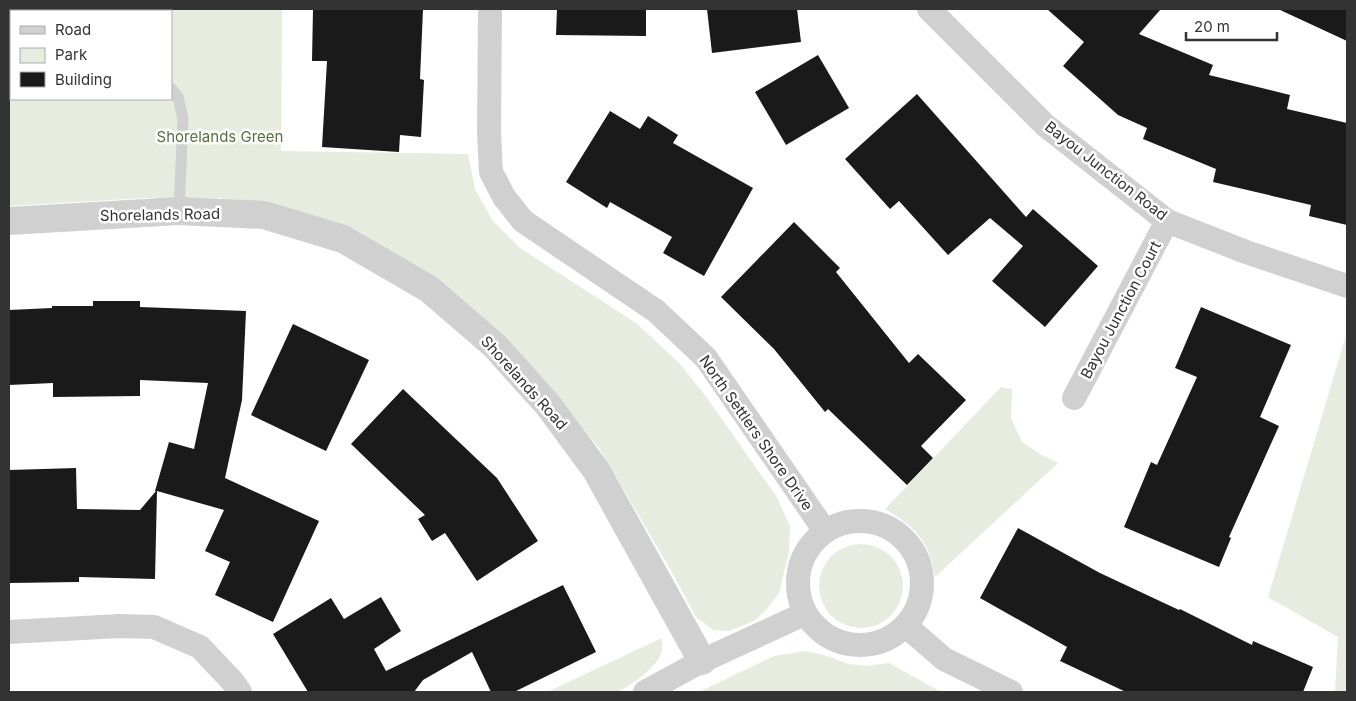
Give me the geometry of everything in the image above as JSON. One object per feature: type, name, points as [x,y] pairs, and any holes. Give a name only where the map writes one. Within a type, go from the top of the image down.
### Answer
[{"type":"street","name":"North Settlers Shore Drive","points":[[490,9],[489,133],[491,172],[504,198],[523,221],[656,311],[706,358],[825,531]]},
{"type":"street","name":"Bayou Junction Road","points":[[929,9],[1045,124],[1167,221],[1246,252],[1347,286]]},
{"type":"street","name":"Shorelands Road","points":[[9,221],[179,211],[264,215],[343,239],[429,289],[495,346],[548,406],[596,470],[702,661]]},
{"type":"street","name":"Bayou Junction Court","points":[[1074,398],[1167,221]]},
{"type":"street","points":[[862,520],[887,526],[907,542],[920,563],[923,586],[918,608],[906,626],[888,640],[867,646],[844,645],[823,635],[804,614],[798,592],[799,567],[813,541],[825,531],[836,525],[862,520]]},
{"type":"street","points":[[645,692],[702,661],[804,614]]},
{"type":"street","points":[[9,632],[120,626],[154,627],[200,647],[240,692]]},
{"type":"street","points":[[906,626],[944,660],[1011,692]]},
{"type":"lane","points":[[172,89],[178,97],[183,119],[179,211]]},
{"type":"green space","name":"Shorelands Green","points":[[9,9],[282,9],[281,151],[468,154],[475,189],[493,221],[520,248],[636,323],[680,364],[707,398],[776,496],[790,526],[789,552],[779,593],[766,610],[754,621],[729,631],[713,630],[696,617],[599,448],[511,346],[282,208],[221,198],[144,198],[9,206]]},
{"type":"green space","points":[[1347,332],[1347,692],[1335,692],[1338,637],[1268,597]]},
{"type":"green space","points":[[1001,387],[1012,389],[1011,418],[1022,442],[1058,463],[935,577],[933,564],[925,544],[905,522],[885,509]]},
{"type":"green space","points":[[861,544],[877,547],[891,556],[900,570],[903,586],[900,602],[891,616],[877,625],[861,628],[845,625],[831,616],[822,602],[819,586],[822,570],[831,556],[845,547]]},
{"type":"green space","points":[[662,638],[662,652],[658,660],[636,681],[618,692],[547,692]]},
{"type":"green space","points":[[805,651],[824,655],[849,664],[867,666],[889,663],[941,692],[699,692],[774,656]]},
{"type":"building","points":[[313,9],[423,9],[420,79],[424,80],[421,137],[400,135],[399,152],[322,147],[327,61],[312,61]]},
{"type":"building","points":[[557,9],[646,9],[646,36],[556,35]]},
{"type":"building","points":[[707,9],[797,9],[801,42],[712,53]]},
{"type":"building","points":[[1047,9],[1161,9],[1139,34],[1213,65],[1209,75],[1290,95],[1287,109],[1347,123],[1347,225],[1309,216],[1311,205],[1213,182],[1216,169],[1143,139],[1147,128],[1118,115],[1063,66],[1084,42]]},
{"type":"building","points":[[1278,9],[1347,9],[1347,41]]},
{"type":"building","points":[[818,55],[849,108],[786,145],[755,92]]},
{"type":"building","points":[[917,94],[1026,217],[1033,209],[1098,266],[1045,327],[992,281],[1023,246],[990,218],[948,255],[899,201],[890,209],[845,159]]},
{"type":"building","points":[[610,111],[640,129],[648,116],[678,135],[673,143],[753,188],[704,276],[663,253],[672,237],[610,202],[607,208],[566,182]]},
{"type":"building","points":[[794,222],[840,268],[836,272],[909,363],[918,354],[966,400],[921,446],[933,458],[907,485],[828,409],[825,412],[774,349],[721,297]]},
{"type":"building","points":[[93,301],[140,301],[140,307],[246,311],[242,400],[225,478],[319,521],[273,622],[215,595],[230,562],[205,551],[224,510],[157,491],[155,579],[79,577],[79,582],[9,583],[9,470],[76,468],[77,509],[140,510],[156,491],[169,442],[194,449],[208,383],[140,380],[140,396],[53,397],[53,383],[9,385],[9,310],[52,308],[52,306],[93,306]]},
{"type":"building","points":[[1201,307],[1291,345],[1260,417],[1279,426],[1229,537],[1231,538],[1219,567],[1124,527],[1151,462],[1157,465],[1197,377],[1175,368]]},
{"type":"building","points":[[293,324],[369,360],[326,451],[251,415]]},
{"type":"building","points":[[403,389],[497,478],[538,541],[477,581],[445,533],[432,541],[418,519],[425,515],[351,444]]},
{"type":"building","points":[[1018,528],[1100,573],[1180,609],[1252,645],[1253,641],[1313,667],[1303,692],[1126,692],[1060,661],[1067,647],[980,598]]},
{"type":"building","points":[[563,585],[596,652],[514,692],[491,692],[472,652],[423,680],[414,692],[308,692],[273,634],[331,598],[344,619],[381,597],[401,631],[374,649],[386,671]]}]
